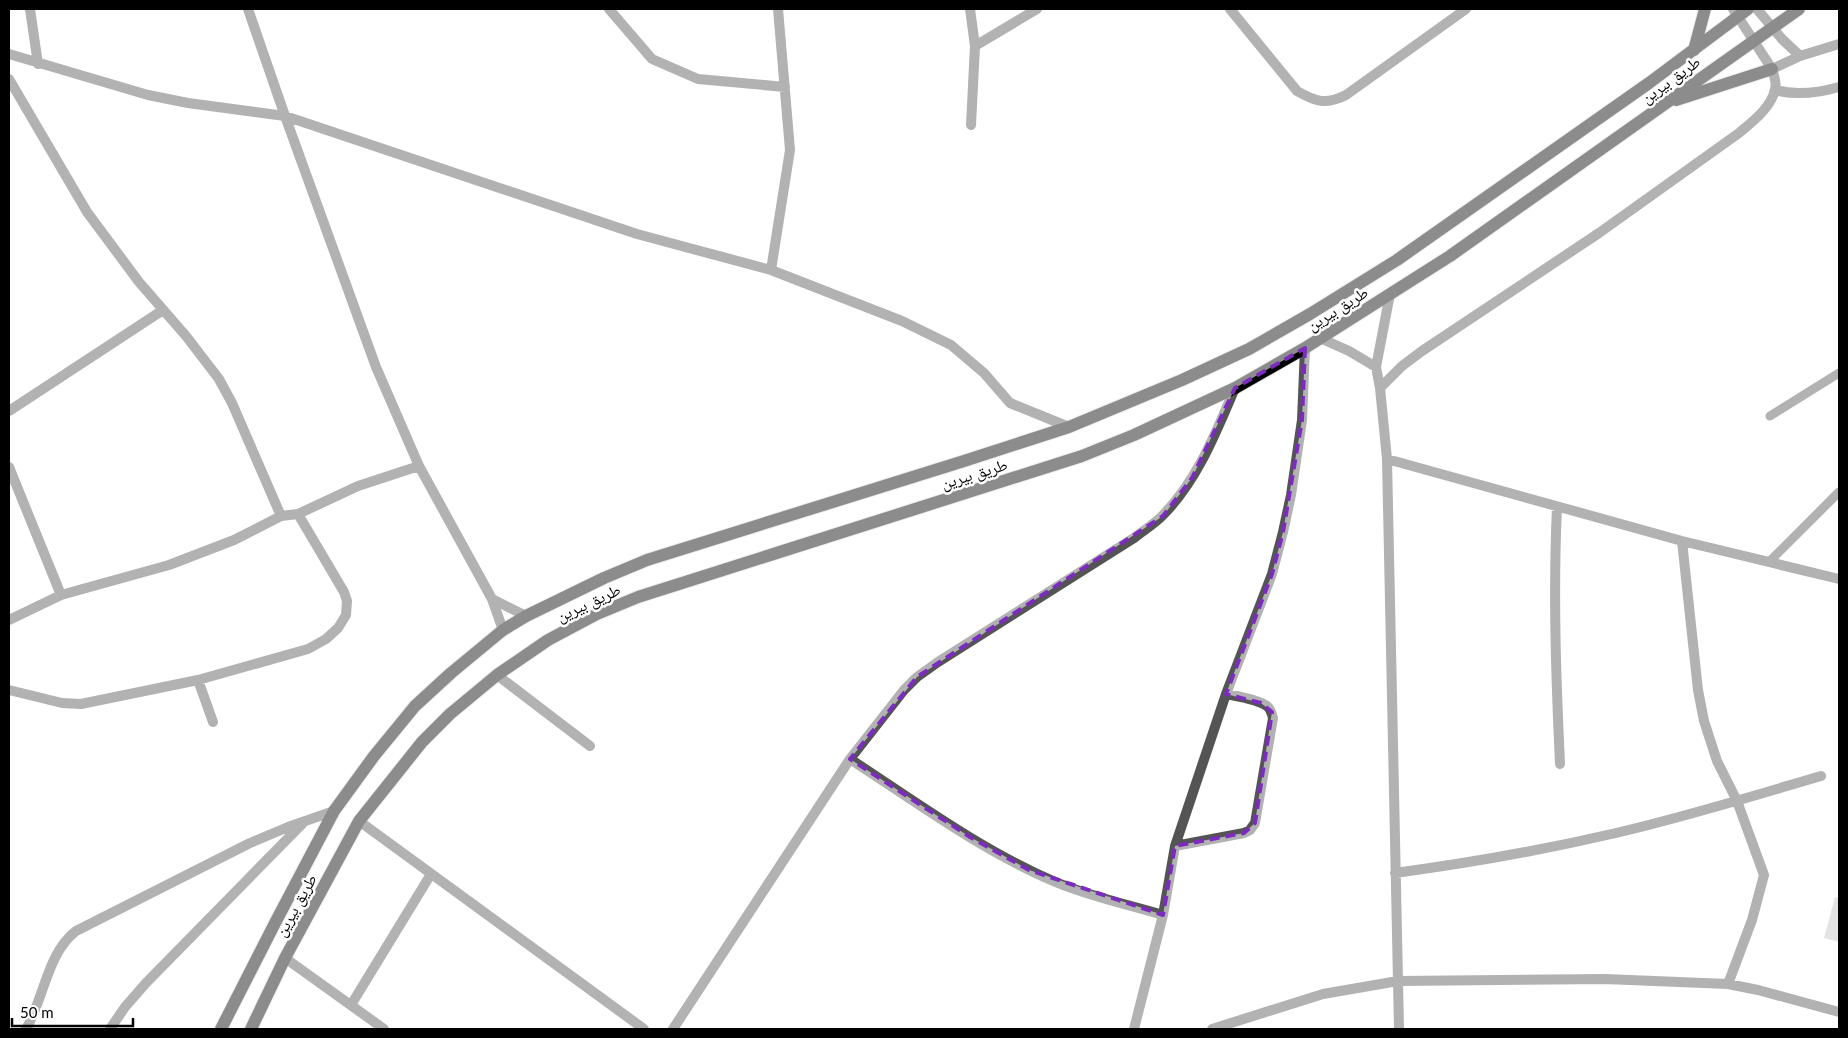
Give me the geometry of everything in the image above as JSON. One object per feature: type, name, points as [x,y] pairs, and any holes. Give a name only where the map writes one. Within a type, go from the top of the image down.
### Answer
[{"type":"main road","points":[[1694,50],[1705,9]]},
{"type":"main road","name":"طريق بيرين","points":[[222,1029],[334,811],[374,756],[415,706],[503,630],[526,616],[604,578],[647,560],[964,461],[1069,426],[1182,380],[1248,349],[1310,314],[1404,255],[1694,50],[1735,13],[1748,9]]},
{"type":"main road","name":"طريق بيرين","points":[[251,1029],[285,958],[359,821],[422,742],[450,714],[497,675],[548,640],[597,614],[638,597],[1082,456],[1134,435],[1235,388],[1305,348],[1450,256],[1799,9]]},
{"type":"main road","points":[[1664,104],[1772,69]]},
{"type":"street","points":[[30,9],[38,64]]},
{"type":"street","points":[[248,9],[376,367],[419,466],[492,599],[503,630]]},
{"type":"street","points":[[608,9],[652,59],[698,79],[785,87]]},
{"type":"street","points":[[771,270],[790,150],[778,9]]},
{"type":"street","points":[[970,9],[975,46],[971,125]]},
{"type":"street","points":[[975,46],[1037,9]]},
{"type":"street","points":[[1230,9],[1297,91],[1311,99],[1323,102],[1334,101],[1346,95],[1466,9]]},
{"type":"street","points":[[1757,9],[1772,28],[1800,56]]},
{"type":"street","points":[[1380,388],[1402,366],[1422,351],[1599,232],[1739,133],[1764,110],[1775,90],[1772,69],[1735,13]]},
{"type":"street","points":[[1772,69],[1800,56],[1839,44]]},
{"type":"street","points":[[9,54],[148,95],[188,103],[285,116],[637,234],[771,270],[902,321],[951,345],[984,373],[1010,403],[1069,426]]},
{"type":"street","points":[[9,79],[87,212],[117,254],[186,336],[219,379],[232,403],[281,516]]},
{"type":"street","points":[[1775,90],[1790,93],[1808,93],[1839,87]]},
{"type":"street","points":[[1390,294],[1376,367],[1380,388],[1387,460],[1399,1029]]},
{"type":"street","points":[[9,411],[163,310]]},
{"type":"street","points":[[1320,338],[1342,347],[1376,367]]},
{"type":"street","points":[[1134,1029],[1163,915],[1175,846],[1226,694],[1272,574],[1285,523],[1302,420],[1305,348]]},
{"type":"street","points":[[673,1029],[850,759],[904,690],[917,677],[1134,538],[1163,516],[1181,495],[1206,454],[1235,388]]},
{"type":"street","points":[[1387,460],[1682,541],[1839,578]]},
{"type":"street","points":[[9,620],[61,595],[170,565],[234,540],[281,516],[298,514],[358,486],[419,466]]},
{"type":"street","points":[[9,467],[61,595]]},
{"type":"street","points":[[1557,507],[1554,631],[1560,764]]},
{"type":"street","points":[[9,690],[62,703],[81,704],[198,680],[308,648],[326,639],[338,628],[346,615],[347,601],[344,592],[298,514]]},
{"type":"street","points":[[1682,541],[1697,681],[1704,721],[1716,761],[1737,801],[1764,875],[1752,920],[1728,984]]},
{"type":"street","points":[[492,599],[526,616]]},
{"type":"street","points":[[497,675],[590,746]]},
{"type":"street","points":[[198,680],[213,722]]},
{"type":"street","points":[[1175,846],[1244,833],[1250,830],[1255,823],[1273,718],[1272,712],[1268,706],[1261,703],[1226,694]]},
{"type":"street","points":[[850,759],[970,837],[1030,870],[1082,891],[1163,915]]},
{"type":"street","points":[[1395,873],[1491,858],[1617,833],[1821,776]]},
{"type":"street","points":[[26,1029],[58,951],[68,936],[250,843],[334,811]]},
{"type":"street","points":[[359,821],[644,1029]]},
{"type":"street","points":[[110,1029],[125,1007],[146,984],[304,822]]},
{"type":"street","points":[[351,1005],[431,874]]},
{"type":"street","points":[[285,958],[384,1029]]},
{"type":"street","points":[[1212,1029],[1323,994],[1398,981],[1605,979],[1728,984],[1766,992],[1839,1012]]},
{"type":"lane","points":[[1770,416],[1839,373]]},
{"type":"lane","points":[[1769,562],[1839,492]]},
{"type":"highlighted area","points":[[1305,348],[1302,420],[1283,532],[1272,574],[1226,694],[1261,703],[1272,712],[1255,823],[1244,833],[1175,846],[1163,915],[1029,870],[970,837],[850,759],[917,677],[1163,516],[1192,478],[1235,388]]},
{"type":"building","points":[[1835,897],[1839,898],[1839,942],[1824,938]]}]
